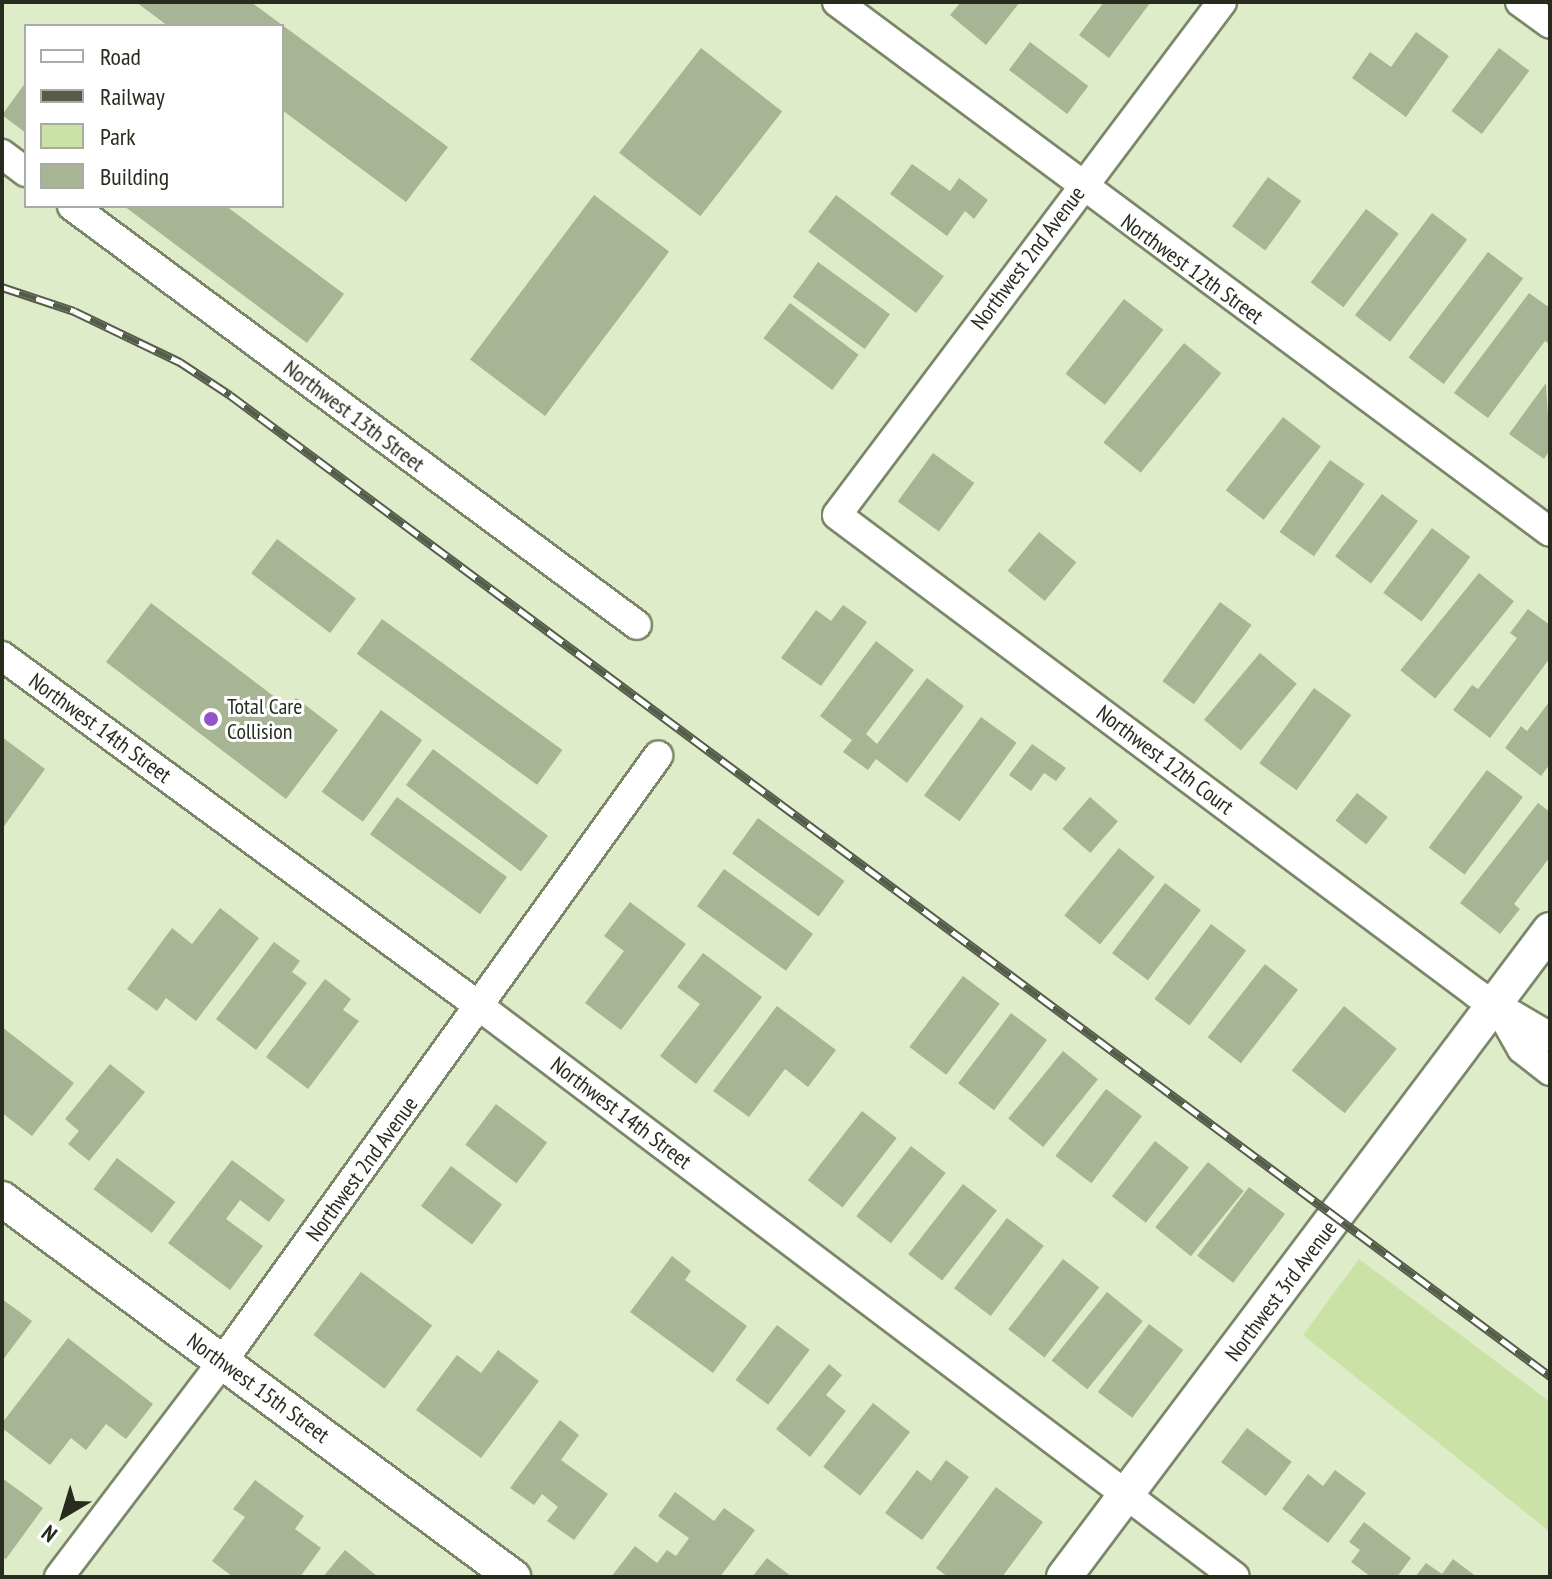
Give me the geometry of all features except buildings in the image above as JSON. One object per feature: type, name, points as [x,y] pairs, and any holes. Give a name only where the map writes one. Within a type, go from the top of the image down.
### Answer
[{"type":"street","name":"Northwest 12th Street","points":[[837,2],[1081,187],[1550,532]]},
{"type":"street","name":"Northwest 2nd Avenue","points":[[837,515],[1222,2]]},
{"type":"street","points":[[1520,2],[1550,24]]},
{"type":"street","points":[[2,154],[24,170]]},
{"type":"street","name":"Northwest 13th Street","points":[[75,208],[637,625]]},
{"type":"street","name":"Northwest 12th Court","points":[[837,515],[1496,1003]]},
{"type":"street","name":"Northwest 14th Street","points":[[2,656],[479,1006],[1235,1577]]},
{"type":"street","name":"Northwest 2nd Avenue","points":[[59,1577],[222,1362],[658,756]]},
{"type":"street","name":"Northwest 3rd Avenue","points":[[1064,1577],[1550,930]]},
{"type":"street","points":[[1496,1003],[1550,1037]]},
{"type":"street","points":[[1496,1003],[1522,1049],[1550,1071]]},
{"type":"street","name":"Northwest 15th Street","points":[[2,1199],[513,1577]]},
{"type":"green space","points":[[1359,1259],[1550,1402],[1550,1532],[1303,1335]]},
{"type":"railway","points":[[2,287],[74,311],[180,362],[230,395],[1550,1376]]},
{"type":"place","name":"Total Care Collision","points":[[211,719]]}]
